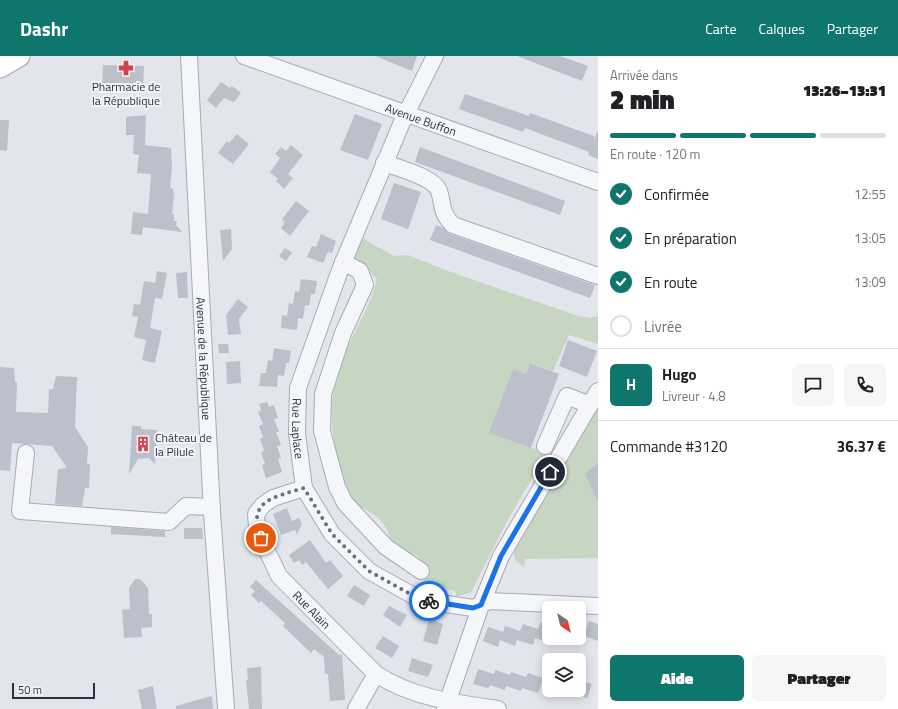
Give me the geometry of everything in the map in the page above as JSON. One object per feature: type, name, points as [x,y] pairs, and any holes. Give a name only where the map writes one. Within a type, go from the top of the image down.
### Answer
[{"type":"main road","points":[[0,67],[19,56]]},
{"type":"street","name":"Avenue de la République","points":[[189,56],[212,507],[226,709]]},
{"type":"street","name":"Avenue Buffon","points":[[244,56],[598,182]]},
{"type":"street","name":"Rue Laplace","points":[[436,56],[406,114],[384,163],[343,262],[298,388],[297,433],[304,488],[332,534],[369,571],[421,600],[473,608],[489,601],[598,606]]},
{"type":"street","points":[[384,163],[428,180],[435,186],[439,191],[443,213],[453,225],[598,276]]},
{"type":"street","points":[[343,262],[360,271],[365,285],[343,334],[323,394],[322,431],[337,487],[345,503],[386,547],[421,570]]},
{"type":"street","points":[[447,705],[481,605],[501,556],[598,390]]},
{"type":"street","points":[[545,446],[567,396],[590,405]]},
{"type":"street","points":[[26,453],[20,511],[169,522],[186,506],[212,507]]},
{"type":"street","name":"Rue Alain","points":[[304,488],[273,498],[263,505],[256,514],[257,527],[279,576],[376,674],[393,685],[447,705],[498,709]]},
{"type":"street","points":[[356,709],[376,674]]},
{"type":"green space","points":[[362,238],[394,256],[408,255],[448,271],[578,316],[591,318],[598,316],[598,344],[569,335],[553,371],[530,363],[526,374],[513,369],[490,433],[531,448],[548,451],[506,523],[471,592],[456,597],[456,592],[418,578],[425,568],[418,556],[403,550],[390,541],[387,529],[383,523],[367,510],[355,505],[341,471],[333,437],[332,402],[335,384],[344,355],[370,301],[377,279],[353,256]]},
{"type":"green space","points":[[598,403],[598,558],[525,559],[524,567],[515,560],[513,547]]},
{"type":"building","points":[[375,56],[417,56],[412,71]]},
{"type":"building","points":[[517,56],[560,56],[588,66],[582,81]]},
{"type":"building","points":[[103,65],[144,66],[143,92],[102,91]]},
{"type":"building","points":[[221,82],[230,88],[232,86],[241,93],[234,102],[224,98],[216,108],[207,100]]},
{"type":"building","points":[[465,94],[529,116],[530,113],[594,136],[594,140],[598,130],[598,159],[588,155],[589,152],[525,128],[523,132],[459,109]]},
{"type":"building","points":[[355,114],[382,124],[368,160],[340,150]]},
{"type":"building","points":[[146,115],[145,145],[171,148],[172,167],[170,188],[173,189],[174,194],[172,214],[174,214],[174,221],[177,221],[176,225],[182,232],[143,227],[142,235],[131,234],[133,212],[148,214],[151,174],[137,173],[139,155],[133,154],[134,135],[126,135],[126,117]]},
{"type":"building","points":[[0,120],[9,120],[7,151],[0,150]]},
{"type":"building","points":[[237,134],[249,144],[233,164],[218,153],[227,141],[229,143]]},
{"type":"building","points":[[291,145],[303,155],[288,174],[293,178],[284,189],[276,181],[278,179],[270,172],[280,158],[275,154],[281,147],[286,151]]},
{"type":"building","points":[[420,147],[565,201],[560,215],[415,162]]},
{"type":"building","points":[[394,183],[421,192],[408,229],[381,219]]},
{"type":"building","points":[[296,201],[309,211],[290,236],[281,228],[285,222],[282,219]]},
{"type":"building","points":[[436,225],[443,228],[450,234],[595,285],[590,298],[430,240]]},
{"type":"building","points":[[231,229],[232,249],[223,261],[220,230]]},
{"type":"building","points":[[321,234],[336,241],[332,253],[328,252],[323,263],[307,257],[312,246],[316,247]]},
{"type":"building","points":[[285,248],[292,253],[286,261],[279,256]]},
{"type":"building","points":[[157,271],[167,273],[162,299],[155,298],[150,328],[162,331],[155,363],[142,360],[146,340],[134,337],[138,317],[132,316],[134,304],[140,305],[144,281],[155,283]]},
{"type":"building","points":[[187,272],[188,298],[178,298],[176,273]]},
{"type":"building","points":[[301,279],[317,281],[315,294],[311,294],[309,306],[305,305],[303,319],[298,318],[297,330],[281,328],[282,315],[287,316],[289,303],[293,304],[295,291],[299,292]]},
{"type":"building","points":[[238,299],[248,307],[239,319],[241,334],[228,335],[226,315]]},
{"type":"building","points":[[568,340],[597,351],[587,377],[559,366]]},
{"type":"building","points":[[218,344],[228,344],[229,353],[219,353]]},
{"type":"building","points":[[274,348],[291,351],[289,363],[286,363],[284,376],[278,375],[277,387],[259,386],[261,373],[266,373],[268,360],[272,361]]},
{"type":"building","points":[[240,361],[241,383],[227,384],[226,362]]},
{"type":"building","points":[[530,363],[559,374],[531,448],[489,433],[513,369],[526,374]]},
{"type":"building","points":[[0,367],[14,368],[15,382],[17,382],[16,412],[48,413],[49,389],[53,389],[56,376],[77,377],[75,427],[88,447],[87,464],[90,464],[89,488],[85,488],[82,506],[55,504],[58,469],[67,468],[52,446],[12,443],[10,471],[0,470]]},
{"type":"building","points":[[267,402],[269,407],[274,405],[278,418],[274,419],[279,432],[276,432],[281,445],[277,446],[281,458],[278,459],[282,472],[266,478],[262,465],[265,464],[261,452],[264,451],[260,439],[263,437],[259,426],[263,424],[258,412],[261,410],[259,404]]},
{"type":"building","name":"Château de la Pilule","points":[[132,426],[141,426],[141,429],[157,430],[155,464],[149,458],[138,459],[129,474]]},
{"type":"building","points":[[598,463],[598,501],[585,474]]},
{"type":"building","points":[[287,508],[292,521],[299,518],[302,524],[297,534],[295,530],[281,535],[273,514]]},
{"type":"building","points":[[111,527],[165,531],[165,537],[111,534]]},
{"type":"building","points":[[184,528],[202,528],[203,539],[184,539]]},
{"type":"building","points":[[310,540],[326,563],[330,560],[343,576],[328,589],[306,562],[302,565],[299,560],[294,563],[289,555]]},
{"type":"building","points":[[135,579],[140,579],[148,588],[149,614],[152,614],[152,627],[141,628],[142,637],[124,638],[122,610],[130,609],[129,588]]},
{"type":"building","points":[[256,580],[339,655],[342,654],[345,700],[330,701],[328,674],[325,674],[324,657],[314,649],[311,653],[283,626],[285,623],[261,601],[259,603],[251,595],[255,591],[250,587]]},
{"type":"building","points":[[354,585],[370,595],[364,606],[347,596]]},
{"type":"building","points":[[389,606],[407,615],[400,627],[383,615]]},
{"type":"building","points":[[429,619],[443,624],[437,645],[423,641]]},
{"type":"building","points":[[589,621],[598,624],[598,641],[586,637],[586,630]]},
{"type":"building","points":[[542,622],[542,640],[535,638],[533,645],[517,640],[515,646],[500,640],[498,647],[483,641],[488,627],[503,632],[505,626],[520,631],[523,624],[538,629]]},
{"type":"building","points":[[383,636],[399,646],[392,658],[375,648]]},
{"type":"building","points":[[412,658],[433,665],[428,677],[408,671]]},
{"type":"building","points":[[261,667],[262,709],[249,709],[246,680],[248,680],[247,668]]},
{"type":"building","points":[[478,669],[494,674],[495,670],[510,675],[511,672],[526,677],[528,673],[542,678],[538,693],[522,688],[521,691],[506,686],[505,690],[490,685],[488,688],[473,684]]},
{"type":"building","points":[[586,682],[592,684],[587,698],[584,697],[586,697]]},
{"type":"building","points":[[153,686],[157,709],[142,709],[138,690]]},
{"type":"building","points":[[212,696],[213,709],[176,709],[176,706]]},
{"type":"way so far","points":[[261,538],[257,527],[256,514],[263,505],[273,498],[304,488],[332,534],[369,571],[421,600],[429,601]]},
{"type":"place","name":"Pharmacie de la République","points":[[126,68]]},
{"type":"place","name":"Château de la Pilule","points":[[143,444]]},
{"type":"route","points":[[429,601],[468,608],[481,605],[501,556],[550,472]]}]
